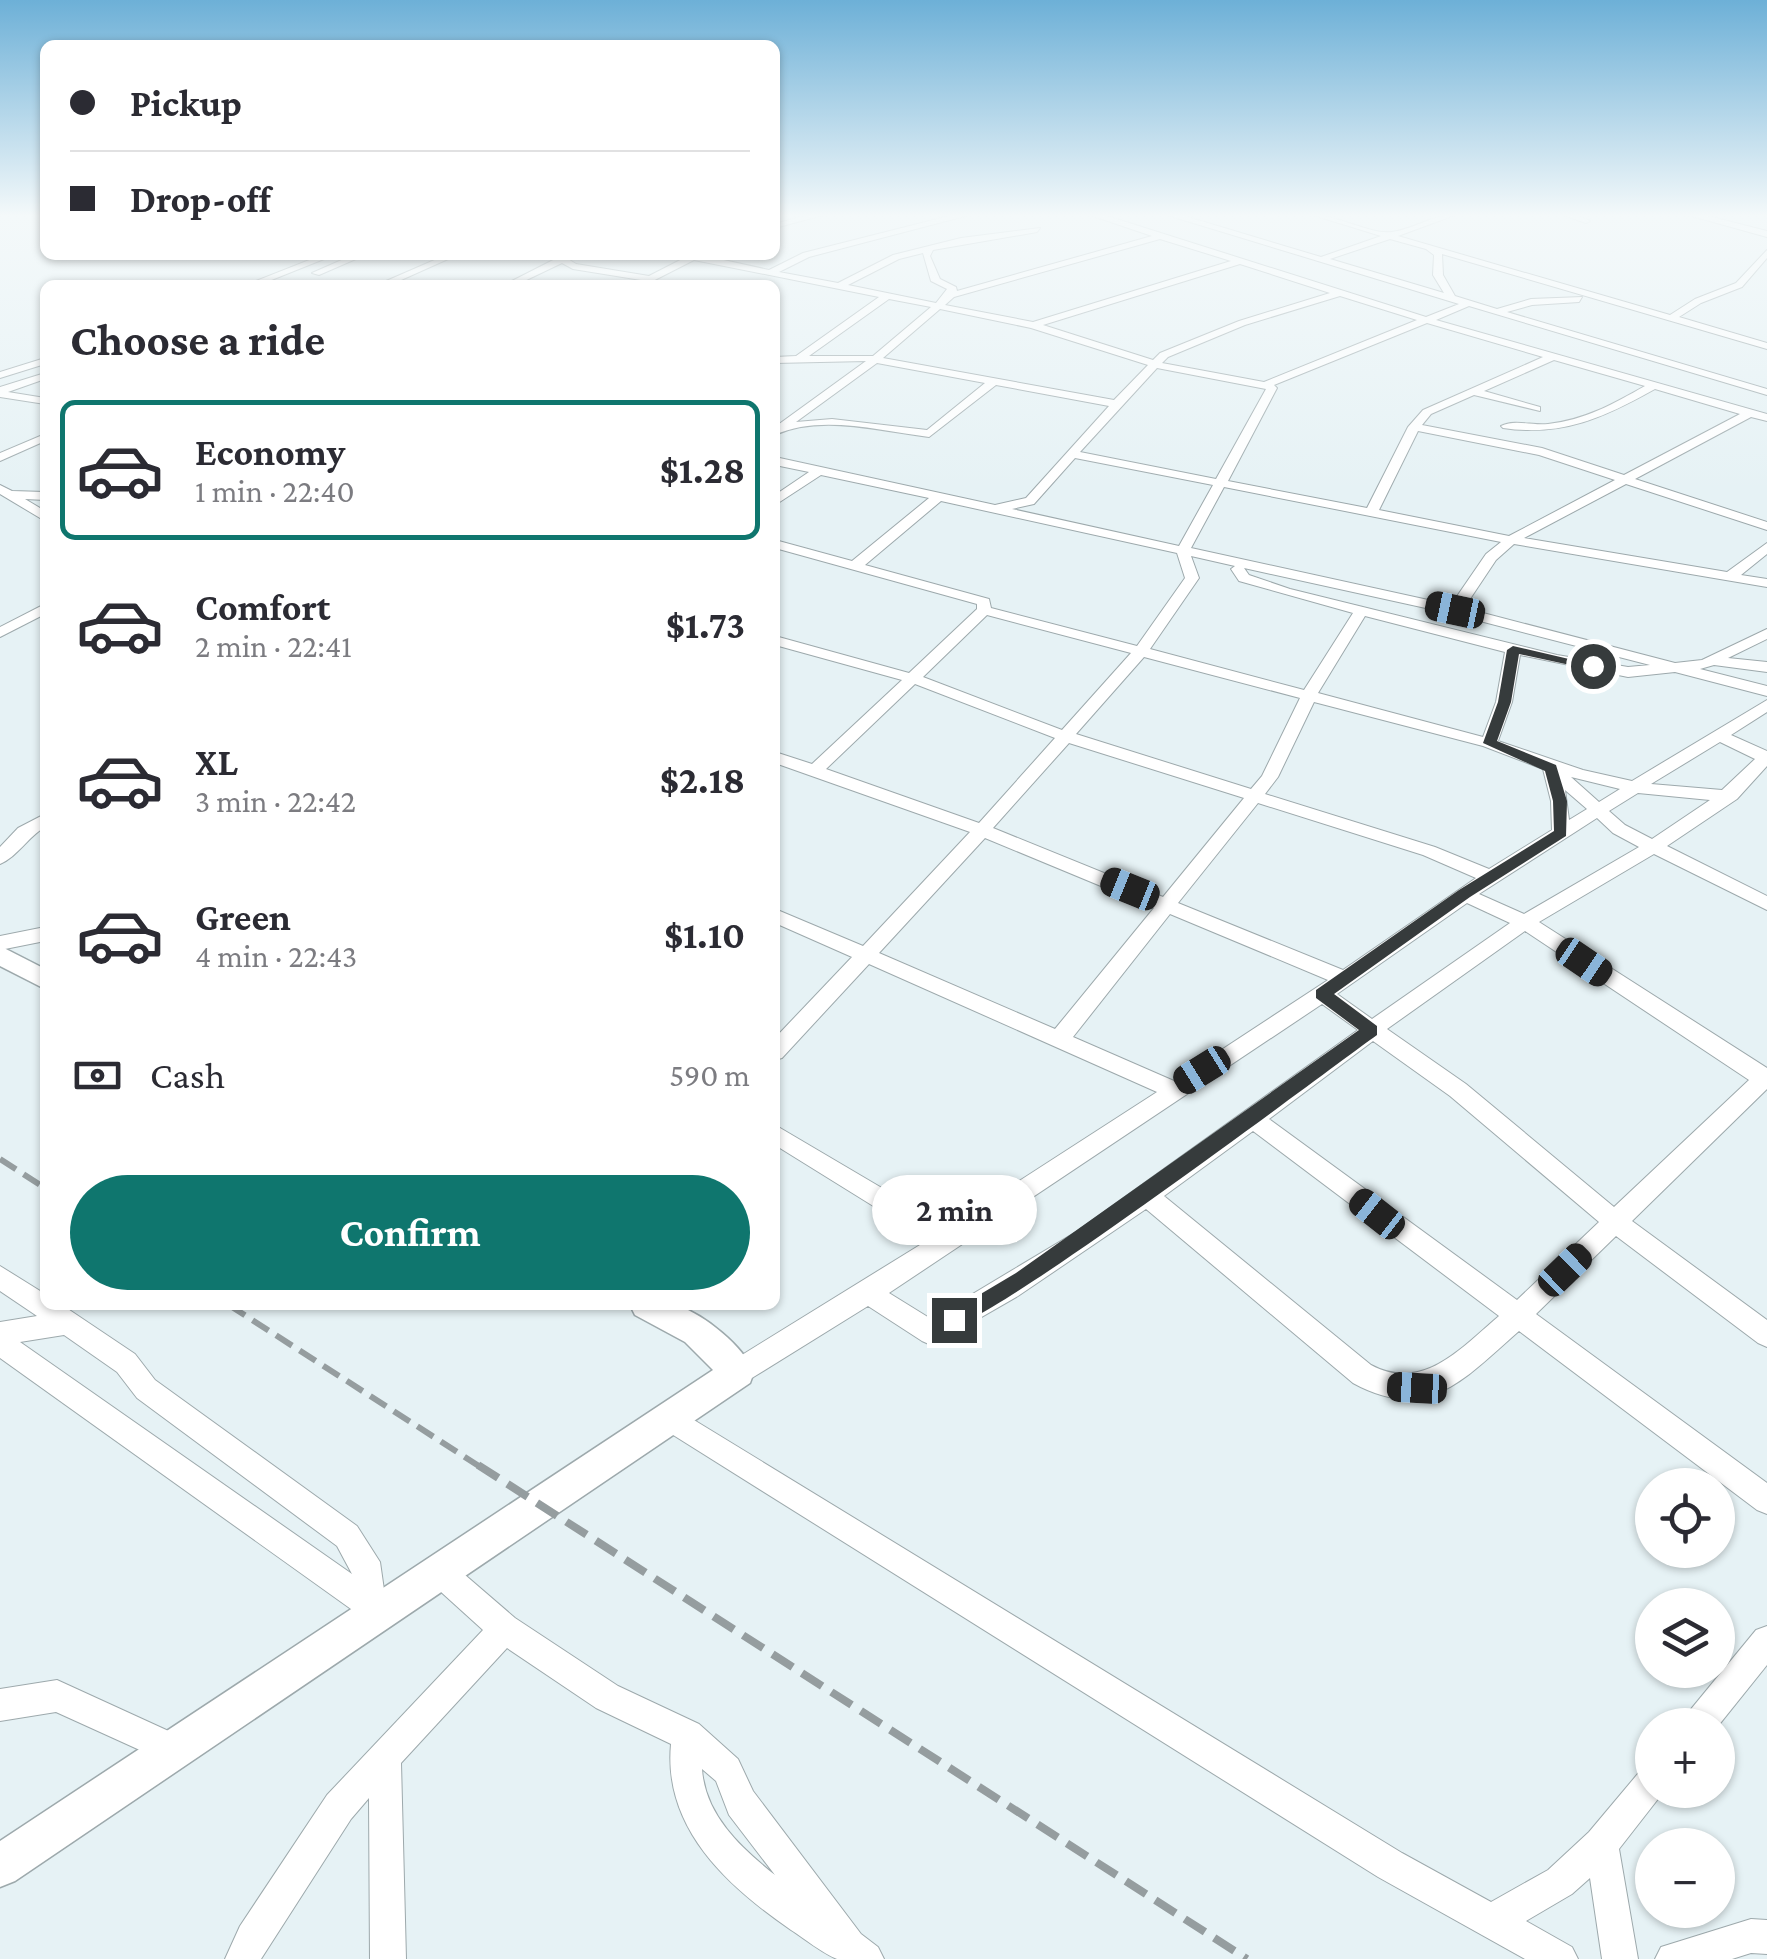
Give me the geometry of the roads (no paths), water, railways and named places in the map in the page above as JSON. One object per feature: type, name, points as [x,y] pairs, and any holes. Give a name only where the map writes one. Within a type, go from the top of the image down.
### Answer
[{"type":"street","points":[[796,362],[865,306]]},
{"type":"street","points":[[780,428],[942,306]]},
{"type":"street","points":[[945,306],[1032,326],[1158,365],[1272,388],[1184,552],[1192,578]]},
{"type":"street","points":[[1032,326],[1095,306]]},
{"type":"street","points":[[986,510],[1030,501],[1134,384],[1164,356],[1214,333],[1298,306]]},
{"type":"street","points":[[1383,306],[1767,418]]},
{"type":"street","points":[[1265,385],[1457,306]]},
{"type":"street","points":[[1481,306],[1767,392]]},
{"type":"street","points":[[1498,311],[1521,306]]},
{"type":"street","points":[[1629,306],[1767,346]]},
{"type":"street","points":[[1670,318],[1689,306]]},
{"type":"street","points":[[780,360],[844,356],[1117,404]]},
{"type":"street","points":[[1373,509],[1414,427],[1427,412],[1552,358]]},
{"type":"street","points":[[0,376],[40,362]]},
{"type":"street","points":[[0,392],[40,378]]},
{"type":"street","points":[[780,429],[832,422],[929,434],[994,381]]},
{"type":"street","points":[[1060,392],[1134,384]]},
{"type":"street","points":[[1507,426],[1537,428],[1599,416],[1655,385]]},
{"type":"street","points":[[1470,391],[1536,410],[1485,438]]},
{"type":"street","points":[[0,392],[40,400]]},
{"type":"street","points":[[1455,610],[1491,557],[1512,540],[1750,413]]},
{"type":"street","points":[[1414,427],[1542,452],[1767,526]]},
{"type":"street","points":[[1537,428],[1533,438],[1542,452]]},
{"type":"street","points":[[0,457],[40,439]]},
{"type":"street","points":[[1074,454],[1373,509],[1512,540],[1767,583]]},
{"type":"street","points":[[780,463],[1239,567],[1455,610],[1691,668],[1767,691]]},
{"type":"street","points":[[780,498],[818,470]]},
{"type":"street","points":[[2,494],[40,496]]},
{"type":"street","points":[[2,494],[40,514]]},
{"type":"street","points":[[856,565],[938,498]]},
{"type":"street","points":[[1030,501],[1043,522]]},
{"type":"street","points":[[780,545],[984,602],[984,610],[815,770]]},
{"type":"street","points":[[1732,575],[1767,547]]},
{"type":"street","points":[[780,1047],[869,954],[1142,650],[1192,578],[1239,567]]},
{"type":"street","points":[[1239,567],[1252,582],[1361,612],[1513,650],[1628,672],[1691,668],[1767,633]]},
{"type":"street","points":[[984,610],[1310,693],[1489,743],[1551,768],[1684,796],[1731,795]]},
{"type":"street","points":[[0,633],[40,612]]},
{"type":"street","points":[[1058,1040],[1270,778],[1310,693],[1361,612]]},
{"type":"street","points":[[780,641],[915,678],[1064,736],[1430,851],[1490,877]]},
{"type":"street","points":[[1489,743],[1504,702],[1513,650]]},
{"type":"street","points":[[1712,661],[1767,667]]},
{"type":"street","points":[[0,1866],[176,1750],[377,1608],[440,1572],[738,1372],[868,1293],[1172,1089],[1345,979],[1490,877],[1767,704]]},
{"type":"street","points":[[868,1293],[932,1333],[1024,1279],[1525,922],[1731,795],[1764,763],[1719,735]]},
{"type":"street","points":[[780,759],[982,830],[1345,979]]},
{"type":"street","points":[[1551,768],[1619,829],[1654,843],[1767,904]]},
{"type":"street","points":[[1551,768],[1560,801],[1561,832]]},
{"type":"street","points":[[0,828],[4,853],[40,824]]},
{"type":"street","points":[[1145,1194],[1362,1374],[1384,1386],[1417,1388],[1450,1373],[1516,1318],[1766,1079],[1525,922],[1464,894]]},
{"type":"street","points":[[780,917],[1172,1089]]},
{"type":"street","points":[[0,943],[40,935]]},
{"type":"street","points":[[0,955],[40,977]]},
{"type":"street","points":[[1322,994],[1458,1090],[1615,1222],[1767,1335]]},
{"type":"street","points":[[1250,1117],[1516,1318],[1767,1500]]},
{"type":"street","points":[[780,1137],[946,1239]]},
{"type":"street","points":[[0,1277],[40,1304]]},
{"type":"street","points":[[48,1310],[126,1362],[146,1389],[346,1536],[365,1562],[377,1608]]},
{"type":"street","points":[[655,1310],[696,1332],[738,1372]]},
{"type":"street","points":[[0,1334],[67,1323]]},
{"type":"street","points":[[0,1343],[377,1608]]},
{"type":"street","points":[[672,1419],[1374,1855],[1557,1959]]},
{"type":"street","points":[[440,1572],[504,1629],[607,1698],[688,1735],[727,1770],[741,1803],[857,1953]]},
{"type":"street","points":[[244,1959],[252,1938],[338,1807],[504,1629]]},
{"type":"street","points":[[1712,1708],[1767,1641]]},
{"type":"street","points":[[0,1705],[57,1696],[176,1750]]},
{"type":"street","points":[[688,1735],[686,1782],[703,1827],[787,1908],[857,1953]]},
{"type":"street","points":[[385,1756],[388,1959]]},
{"type":"street","points":[[1492,1921],[1560,1882],[1601,1844],[1635,1802]]},
{"type":"street","points":[[1601,1844],[1620,1959]]},
{"type":"street","points":[[1673,1959],[1751,1936],[1767,1937]]},
{"type":"railway","points":[[0,1159],[40,1185]]},
{"type":"railway","points":[[237,1310],[482,1468]]},
{"type":"railway","points":[[478,1465],[1247,1959]]}]
